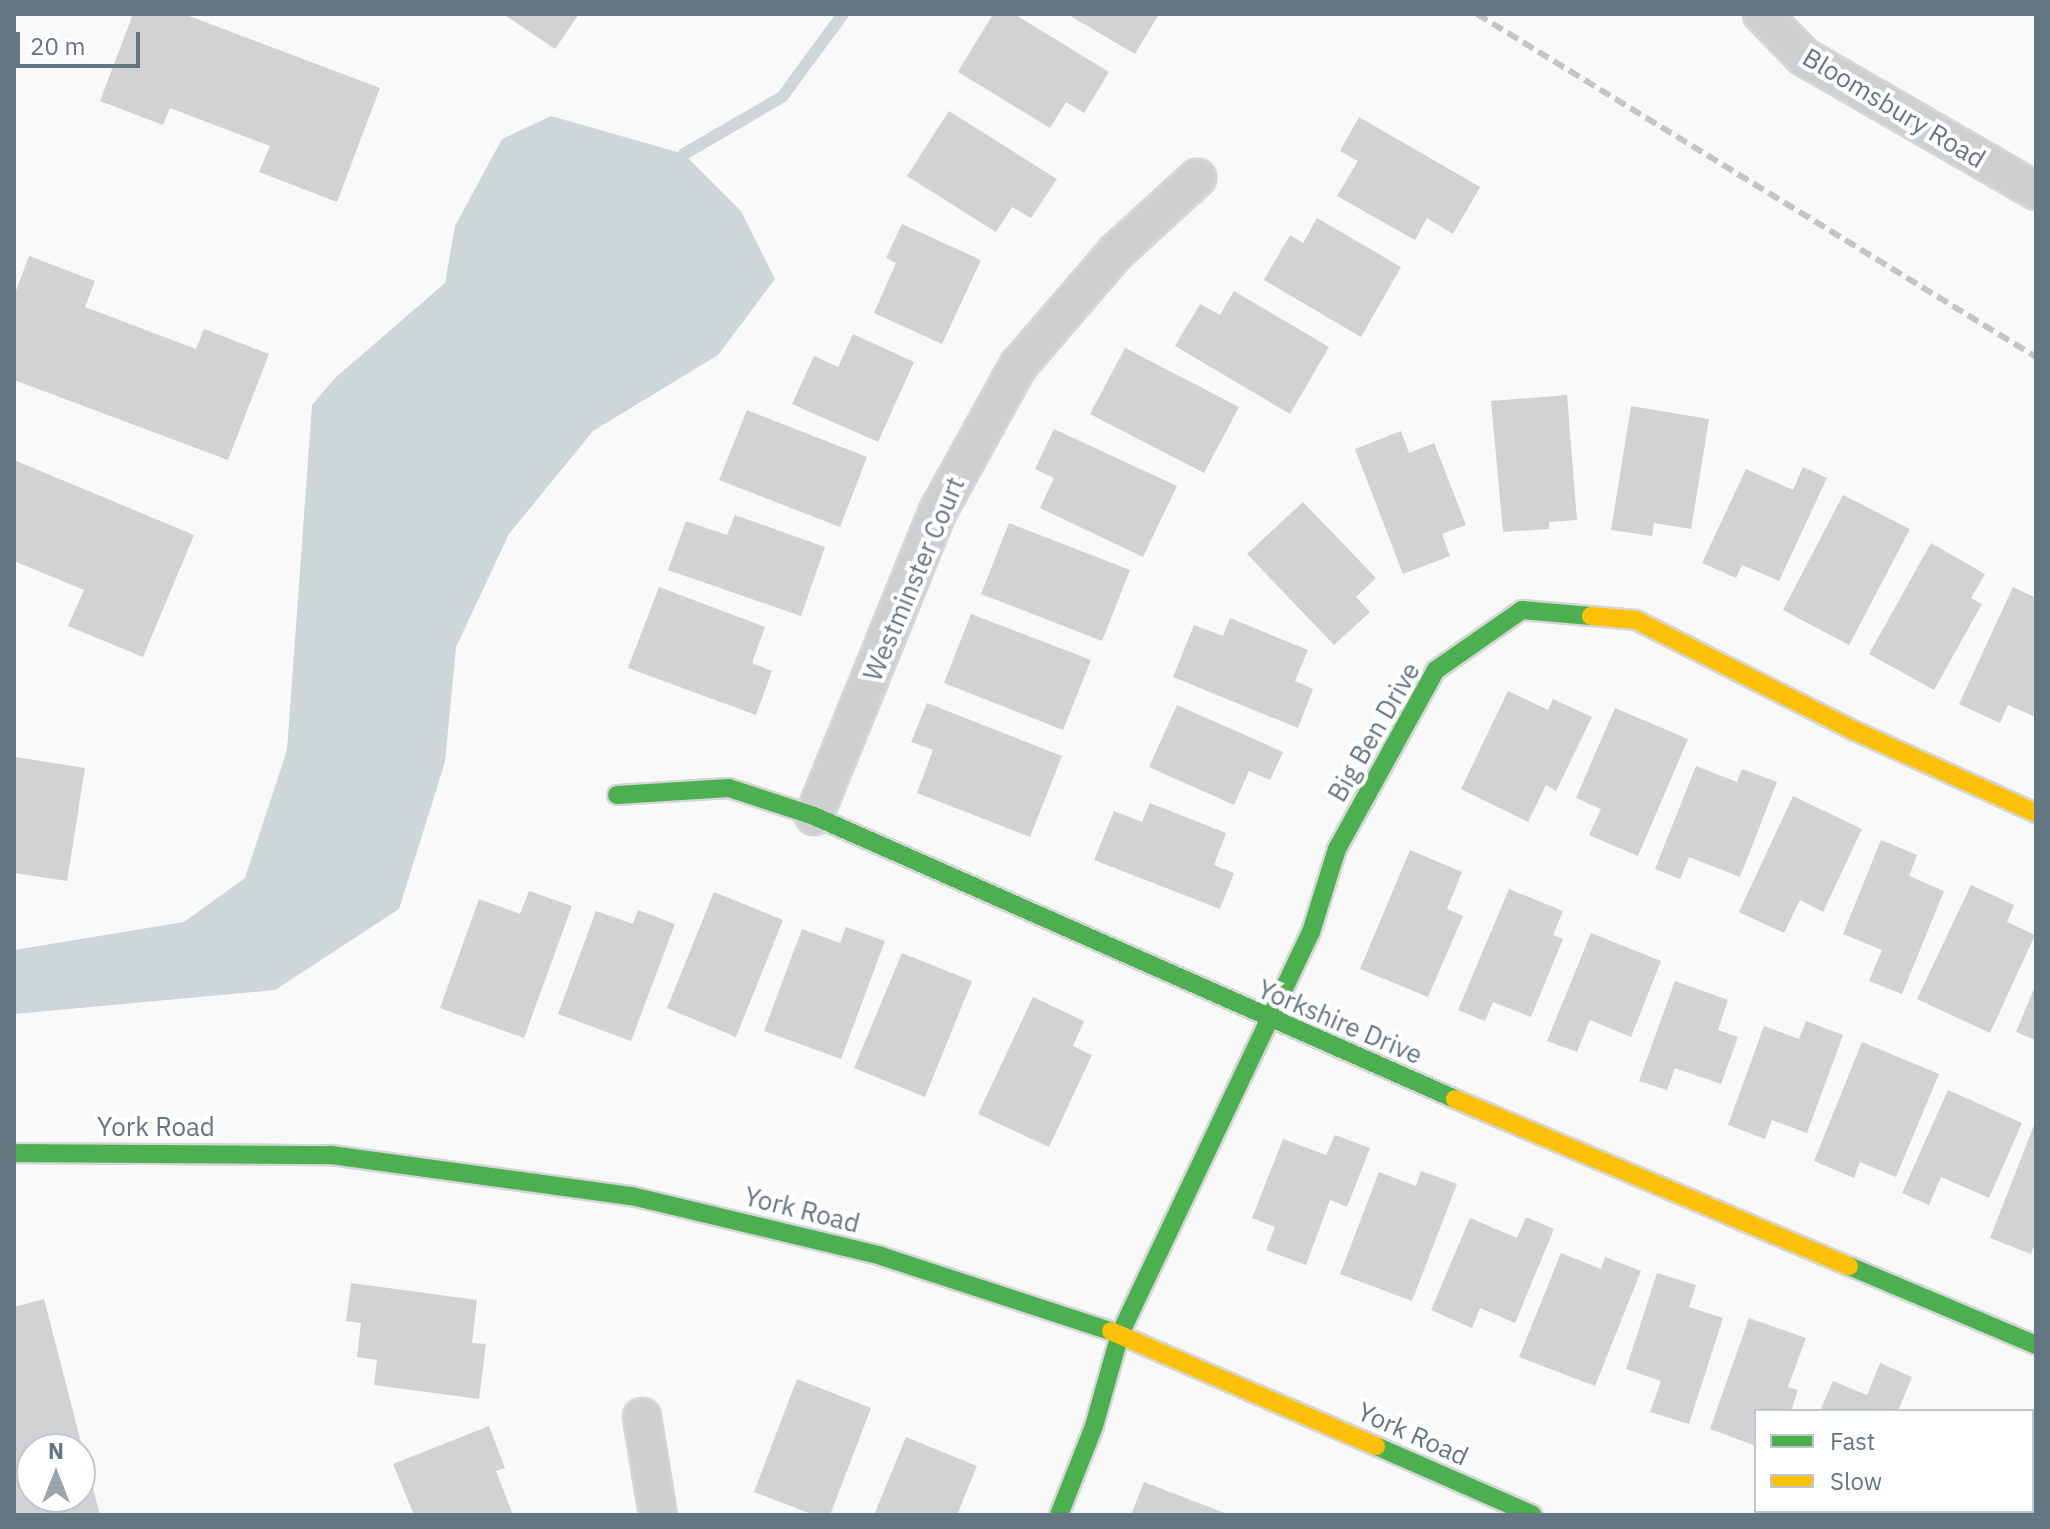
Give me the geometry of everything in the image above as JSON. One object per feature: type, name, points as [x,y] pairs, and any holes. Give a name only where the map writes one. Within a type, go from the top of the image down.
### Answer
[{"type":"street","name":"Bloomsbury Road","points":[[1762,14],[1804,57],[2036,191]]},
{"type":"street","name":"Westminster Court","points":[[814,816],[938,511],[1018,366],[1116,252],[1197,178]]},
{"type":"street","name":"Big Ben Drive","points":[[1059,1515],[1094,1426],[1120,1334],[1266,1019],[1311,932],[1337,849],[1436,670],[1522,610],[1636,620],[1855,731],[2036,813]]},
{"type":"street","name":"Yorkshire Drive","points":[[617,795],[729,788],[814,816],[1266,1019],[2036,1345]]},
{"type":"street","name":"York Road","points":[[14,1153],[331,1155],[632,1196],[881,1256],[1120,1334],[1533,1515]]},
{"type":"street","points":[[642,1417],[658,1515]]},
{"type":"shaded area","points":[[551,116],[684,154],[741,211],[775,279],[718,355],[593,431],[509,534],[456,647],[445,762],[399,909],[275,990],[14,1014],[14,950],[184,922],[245,878],[287,750],[312,405],[335,378],[445,283],[455,226],[502,139]]},
{"type":"building","points":[[133,14],[184,14],[380,88],[337,202],[259,172],[270,146],[170,108],[163,125],[100,101]]},
{"type":"building","points":[[503,14],[579,14],[555,49]]},
{"type":"building","points":[[993,14],[1014,14],[1109,72],[1084,113],[1066,102],[1050,128],[958,72]]},
{"type":"building","points":[[1067,14],[1159,14],[1135,54]]},
{"type":"building","points":[[949,111],[1057,179],[1031,218],[1012,207],[996,232],[907,176]]},
{"type":"building","points":[[1359,117],[1480,187],[1453,234],[1427,218],[1415,240],[1337,196],[1358,161],[1340,151]]},
{"type":"building","points":[[1317,218],[1401,267],[1361,337],[1264,280],[1290,235],[1303,243]]},
{"type":"building","points":[[902,224],[981,260],[942,344],[874,313],[896,263],[886,258]]},
{"type":"building","points":[[29,256],[95,281],[85,307],[196,349],[204,329],[269,354],[228,460],[14,380],[14,296]]},
{"type":"building","points":[[1234,291],[1329,347],[1290,414],[1175,346],[1200,304],[1220,315]]},
{"type":"building","points":[[853,334],[914,362],[878,442],[792,404],[814,356],[838,367]]},
{"type":"building","points":[[1125,348],[1239,407],[1204,473],[1090,414]]},
{"type":"building","points":[[1567,395],[1577,520],[1549,522],[1549,529],[1503,532],[1491,401]]},
{"type":"building","points":[[1631,406],[1709,419],[1691,529],[1654,523],[1652,536],[1611,530]]},
{"type":"building","points":[[747,410],[867,457],[840,527],[719,480]]},
{"type":"building","points":[[1054,429],[1177,486],[1143,557],[1040,508],[1054,478],[1035,469]]},
{"type":"building","points":[[1401,431],[1409,453],[1434,443],[1466,525],[1442,534],[1450,556],[1403,574],[1355,449]]},
{"type":"building","points":[[14,460],[194,535],[143,657],[68,626],[84,590],[14,561]]},
{"type":"building","points":[[1803,467],[1827,478],[1779,581],[1742,565],[1736,578],[1702,563],[1746,469],[1793,490]]},
{"type":"building","points":[[1843,495],[1910,529],[1849,645],[1783,610]]},
{"type":"building","points":[[1303,502],[1376,578],[1356,597],[1370,612],[1334,645],[1247,554]]},
{"type":"building","points":[[735,515],[825,547],[801,616],[668,570],[686,521],[727,535]]},
{"type":"building","points":[[1009,523],[1130,570],[1102,641],[981,594]]},
{"type":"building","points":[[1931,543],[1985,574],[1971,598],[1982,604],[1934,690],[1869,654]]},
{"type":"building","points":[[659,587],[765,627],[752,663],[772,671],[756,715],[628,668]]},
{"type":"building","points":[[2013,587],[2036,598],[2036,717],[2008,705],[2000,723],[1959,704]]},
{"type":"building","points":[[971,614],[1091,660],[1063,730],[944,683]]},
{"type":"building","points":[[1230,618],[1308,650],[1295,681],[1313,689],[1298,728],[1173,677],[1194,625],[1223,636]]},
{"type":"building","points":[[1508,691],[1548,710],[1553,699],[1592,717],[1556,791],[1546,785],[1528,822],[1461,789]]},
{"type":"building","points":[[927,703],[1062,756],[1030,837],[917,793],[933,750],[911,742]]},
{"type":"building","points":[[1177,705],[1283,752],[1270,780],[1249,771],[1234,805],[1149,767]]},
{"type":"building","points":[[1615,708],[1688,739],[1638,856],[1589,835],[1601,809],[1576,798]]},
{"type":"building","points":[[15,757],[85,768],[67,881],[14,873]]},
{"type":"building","points":[[1696,766],[1737,782],[1742,769],[1777,782],[1740,877],[1689,857],[1680,879],[1655,869]]},
{"type":"building","points":[[1793,796],[1862,829],[1823,912],[1800,900],[1784,933],[1739,912]]},
{"type":"building","points":[[1150,803],[1226,833],[1214,865],[1234,873],[1220,909],[1094,860],[1114,811],[1142,822]]},
{"type":"building","points":[[1881,840],[1917,855],[1909,876],[1944,891],[1902,994],[1869,981],[1882,950],[1843,934]]},
{"type":"building","points":[[1410,850],[1462,872],[1447,909],[1463,916],[1428,997],[1360,969]]},
{"type":"building","points":[[1971,885],[2014,905],[2007,922],[2035,935],[1990,1033],[1917,999]]},
{"type":"building","points":[[1509,889],[1563,911],[1553,935],[1563,939],[1531,1017],[1493,1002],[1485,1021],[1458,1010]]},
{"type":"building","points":[[529,891],[572,906],[524,1038],[440,1008],[479,899],[520,914]]},
{"type":"building","points":[[714,892],[783,920],[736,1037],[667,1008]]},
{"type":"building","points":[[638,910],[675,924],[631,1041],[558,1014],[596,911],[633,924]]},
{"type":"building","points":[[846,927],[885,941],[841,1059],[764,1031],[802,929],[840,943]]},
{"type":"building","points":[[1591,933],[1661,961],[1631,1037],[1590,1020],[1577,1052],[1547,1041]]},
{"type":"building","points":[[902,953],[972,981],[925,1097],[854,1068]]},
{"type":"building","points":[[1675,981],[1728,1000],[1718,1030],[1738,1037],[1721,1084],[1675,1068],[1667,1090],[1639,1081]]},
{"type":"building","points":[[2036,984],[2036,1040],[2016,1032]]},
{"type":"building","points":[[1033,997],[1084,1021],[1073,1046],[1092,1055],[1049,1147],[978,1114]]},
{"type":"building","points":[[1806,1021],[1843,1035],[1807,1133],[1772,1120],[1765,1139],[1728,1125],[1764,1026],[1799,1039]]},
{"type":"building","points":[[1862,1042],[1939,1074],[1896,1177],[1860,1162],[1854,1178],[1814,1161]]},
{"type":"building","points":[[1948,1090],[2022,1123],[1989,1198],[1941,1177],[1929,1205],[1902,1193]]},
{"type":"building","points":[[2036,1120],[2036,1240],[2031,1254],[1990,1238]]},
{"type":"building","points":[[1335,1135],[1370,1148],[1347,1207],[1330,1200],[1306,1265],[1266,1250],[1275,1227],[1252,1218],[1283,1139],[1326,1155]]},
{"type":"building","points":[[1421,1171],[1457,1184],[1412,1301],[1340,1274],[1379,1172],[1416,1186]]},
{"type":"building","points":[[1526,1217],[1554,1229],[1515,1323],[1480,1308],[1472,1328],[1431,1310],[1470,1218],[1517,1238]]},
{"type":"building","points":[[1561,1253],[1601,1269],[1605,1257],[1641,1271],[1595,1386],[1519,1357]]},
{"type":"building","points":[[1657,1273],[1696,1285],[1689,1307],[1723,1318],[1689,1424],[1650,1412],[1661,1381],[1626,1369]]},
{"type":"building","points":[[351,1283],[477,1300],[472,1343],[486,1344],[479,1399],[374,1385],[377,1360],[357,1357],[361,1323],[346,1321]]},
{"type":"building","points":[[44,1299],[79,1433],[16,1433],[16,1513],[96,1513],[96,1500],[100,1515],[14,1515],[14,1307]]},
{"type":"building","points":[[1749,1318],[1806,1338],[1788,1387],[1798,1390],[1792,1409],[1754,1409],[1754,1445],[1710,1429]]},
{"type":"building","points":[[1880,1363],[1912,1377],[1899,1409],[1821,1409],[1833,1381],[1867,1395]]},
{"type":"building","points":[[797,1379],[871,1408],[830,1515],[814,1515],[754,1492]]},
{"type":"building","points":[[489,1426],[505,1468],[496,1471],[513,1515],[414,1515],[393,1464]]},
{"type":"building","points":[[906,1437],[977,1466],[957,1515],[874,1515]]},
{"type":"building","points":[[2034,1478],[2036,1515],[2012,1513],[2034,1513]]},
{"type":"building","points":[[1144,1482],[1230,1515],[1131,1515]]},
{"type":"building","points":[[1926,1513],[1967,1513],[1966,1515]]},
{"type":"waterway","points":[[684,154],[782,97],[843,14]]},
{"type":"railway","points":[[1477,14],[2036,357]]},
{"type":"traffic: fast","points":[[1059,1515],[1094,1426],[1120,1334],[1311,932],[1337,849],[1436,670],[1522,610],[1591,616]]},
{"type":"traffic: fast","points":[[617,795],[729,788],[814,816],[1455,1099]]},
{"type":"traffic: fast","points":[[14,1153],[331,1155],[632,1196],[881,1256],[1111,1331]]},
{"type":"traffic: fast","points":[[1849,1266],[2036,1345]]},
{"type":"traffic: fast","points":[[1376,1446],[1533,1515]]},
{"type":"traffic: slow","points":[[1591,616],[1636,620],[1855,731],[2036,813]]},
{"type":"traffic: slow","points":[[1455,1099],[1849,1266]]},
{"type":"traffic: slow","points":[[1111,1331],[1376,1446]]}]
